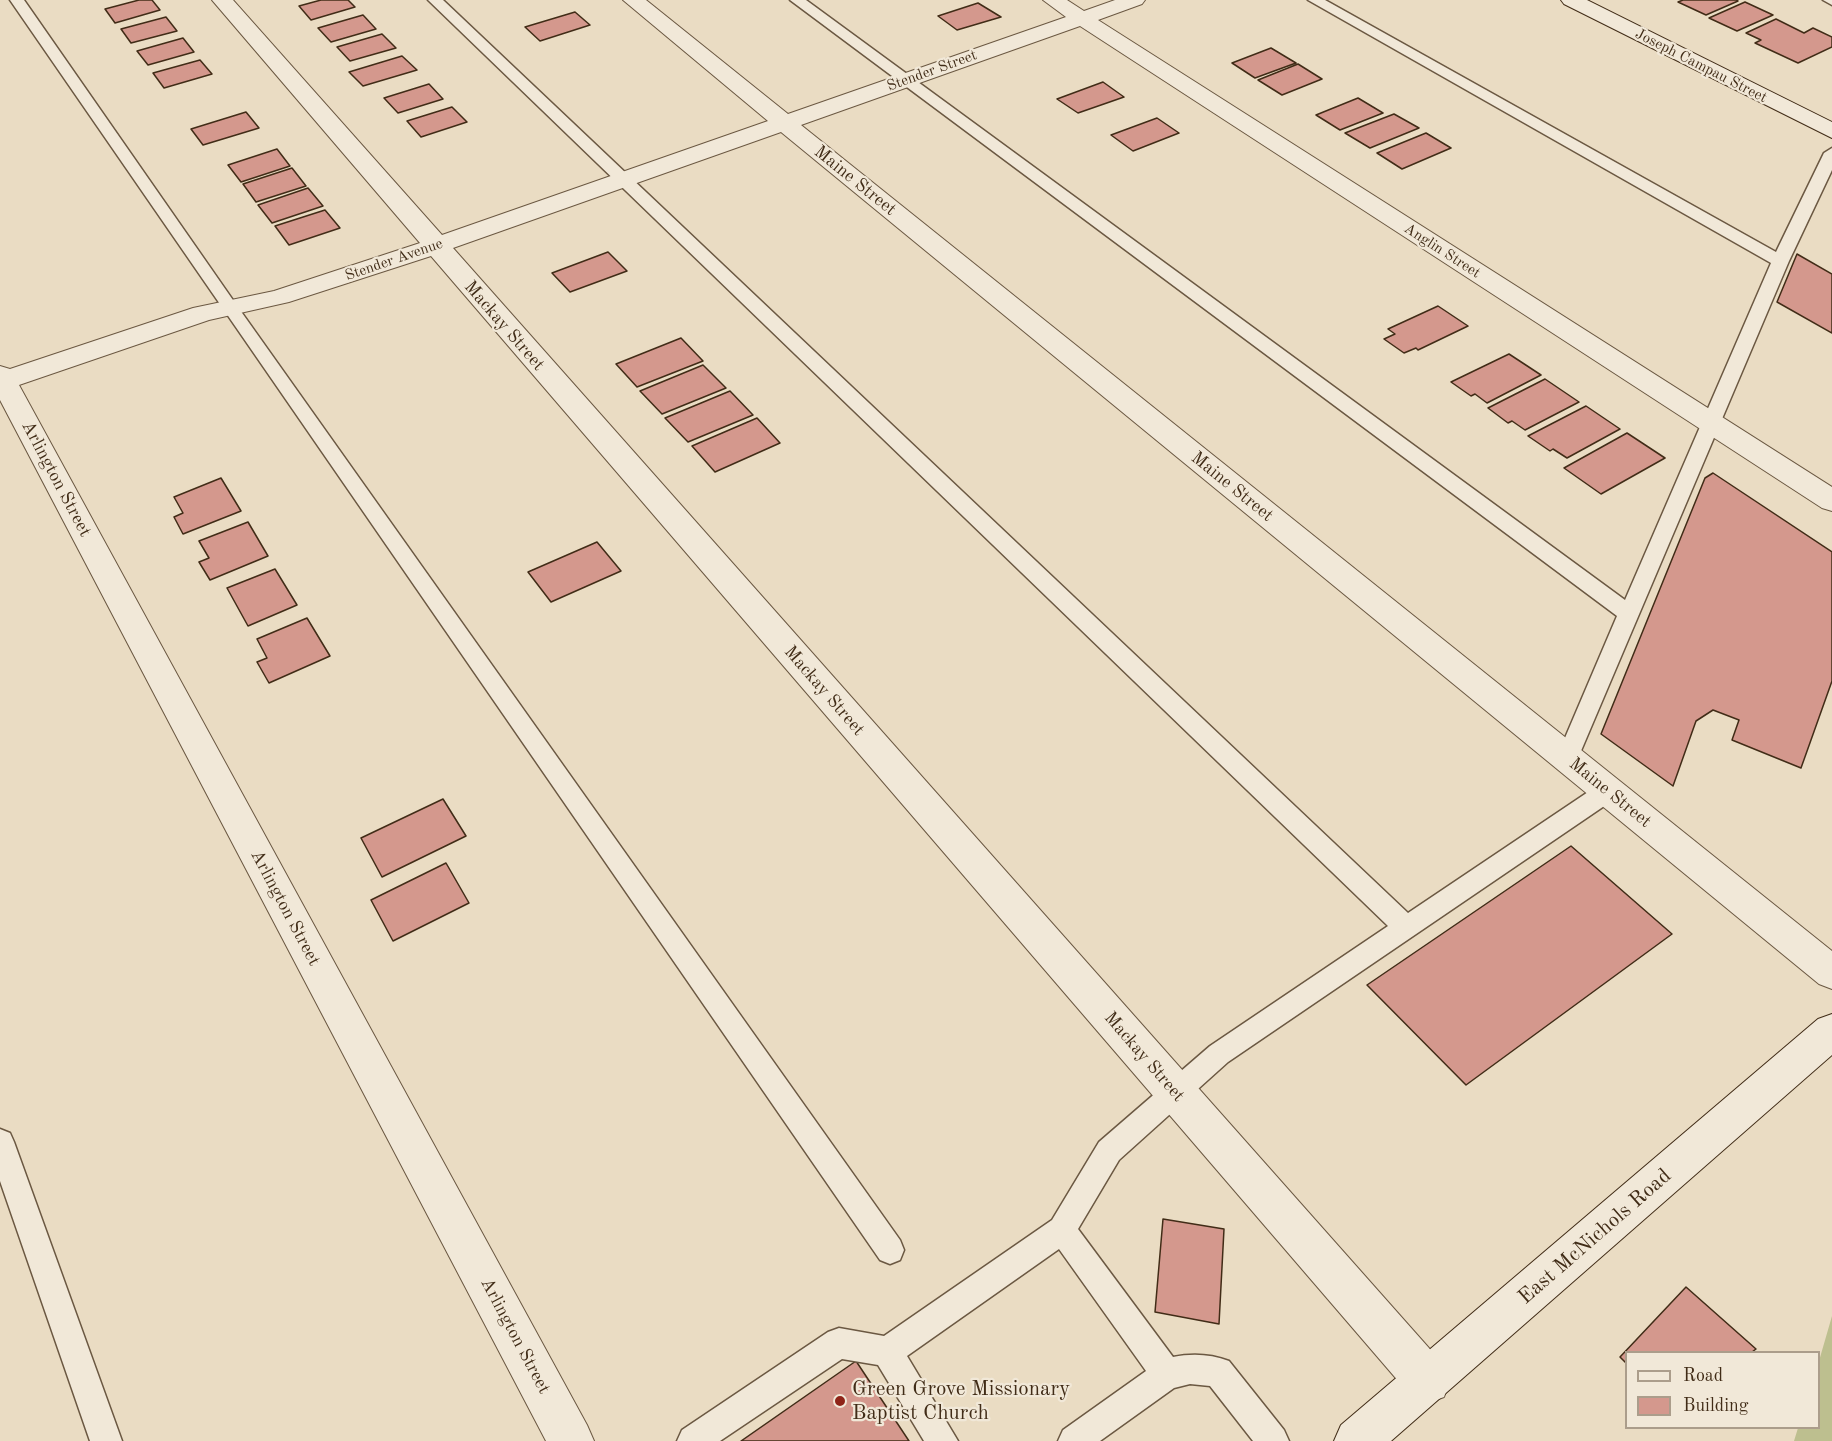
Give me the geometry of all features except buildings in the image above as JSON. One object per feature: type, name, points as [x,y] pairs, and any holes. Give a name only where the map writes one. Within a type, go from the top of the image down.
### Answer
[{"type":"street","name":"Mackay Street","points":[[222,0],[1428,1381]]},
{"type":"street","name":"Maine Street","points":[[633,0],[1832,973]]},
{"type":"street","name":"Anglin Street","points":[[1053,0],[1832,501]]},
{"type":"street","points":[[1081,18],[1135,0]]},
{"type":"street","name":"Joseph Campau Street","points":[[1571,0],[1832,131]]},
{"type":"street","name":"Stender Street","points":[[784,123],[1081,18]]},
{"type":"street","name":"Stender Avenue","points":[[1,379],[229,307],[280,297],[435,246],[784,123]]},
{"type":"street","name":"Arlington Street","points":[[1,379],[571,1441]]},
{"type":"street","name":"East McNichols Road","points":[[1357,1441],[1832,1031]]},
{"type":"lane","points":[[17,0],[229,307],[890,1250]]},
{"type":"lane","points":[[435,0],[1406,927]]},
{"type":"lane","points":[[797,0],[1629,614]]},
{"type":"lane","points":[[1315,0],[1780,261]]},
{"type":"lane","points":[[1567,759],[1780,261],[1832,153]]},
{"type":"lane","points":[[693,1441],[839,1343],[887,1352],[1062,1230],[1109,1152],[1174,1092],[1220,1054],[1608,791]]},
{"type":"lane","points":[[0,1142],[106,1441]]},
{"type":"lane","points":[[1062,1230],[1167,1374]]},
{"type":"lane","points":[[887,1352],[942,1441]]},
{"type":"lane","points":[[1074,1441],[1167,1374],[1190,1368],[1218,1372],[1273,1441]]},
{"type":"green space","points":[[1832,1316],[1832,1441],[1794,1441],[1798,1429],[1820,1429],[1820,1358]]},
{"type":"place","name":"Green Grove Missionary Baptist Church","points":[[840,1401]]}]
